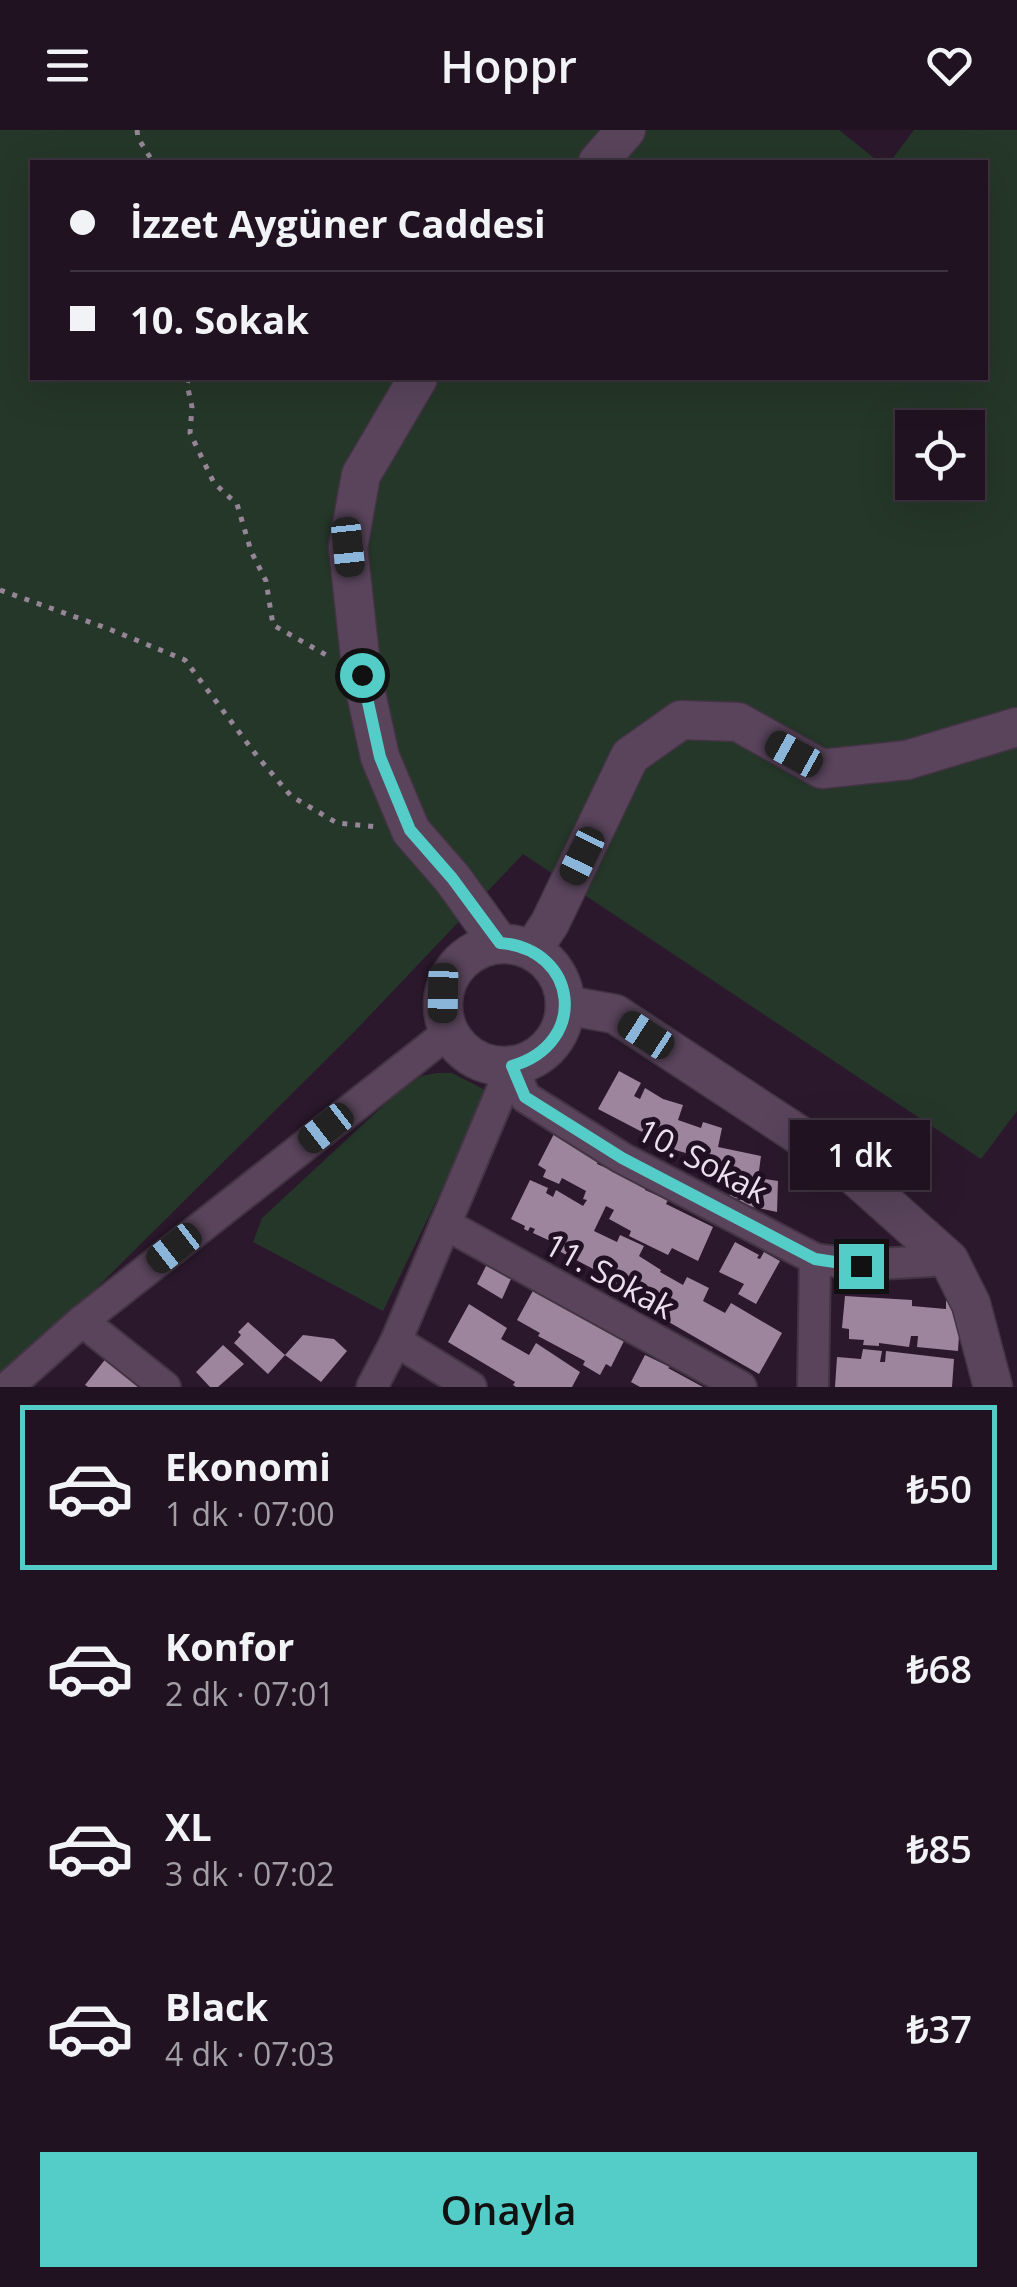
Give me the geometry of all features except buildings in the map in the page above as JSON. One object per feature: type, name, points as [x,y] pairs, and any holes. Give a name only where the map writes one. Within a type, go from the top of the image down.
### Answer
[{"type":"street","points":[[600,160],[626,130]]},
{"type":"street","points":[[417,380],[361,475],[348,547],[362,675],[380,757],[410,830],[516,947],[546,960],[563,988],[565,1005],[555,1038],[544,1052],[512,1066],[475,1059],[448,1032],[442,1013],[443,993],[450,974],[480,948],[516,947],[550,922],[630,756],[681,720],[738,722],[822,769],[907,760],[1017,728]]},
{"type":"street","points":[[565,1005],[615,1014],[838,1160],[950,1260],[971,1304],[993,1387]]},
{"type":"street","points":[[8,1387],[82,1320],[448,1032]]},
{"type":"street","points":[[372,1387],[396,1341],[512,1066]]},
{"type":"street","name":"10. Sokak","points":[[512,1066],[525,1097],[622,1158],[815,1259],[861,1266],[950,1260]]},
{"type":"street","name":"11. Sokak","points":[[445,1224],[741,1387]]},
{"type":"street","points":[[813,1387],[815,1259]]},
{"type":"street","points":[[82,1320],[165,1387]]},
{"type":"street","points":[[396,1341],[471,1387]]},
{"type":"path","points":[[137,130],[152,160]]},
{"type":"path","points":[[189,380],[190,433],[214,483],[237,504],[250,551],[266,582],[273,626],[362,675]]},
{"type":"path","points":[[0,590],[185,660],[291,796],[337,823],[410,830]]},
{"type":"green space","points":[[0,130],[839,130],[876,160],[30,160],[30,380],[988,380],[988,160],[892,160],[914,130],[1017,130],[1017,1111],[981,1159],[523,854],[355,1031],[0,1384]]},
{"type":"green space","points":[[452,1073],[489,1092],[383,1311],[253,1242],[262,1218],[397,1093],[421,1076]]},
{"type":"route","points":[[362,675],[380,757],[410,830],[500,943],[532,950],[546,960],[563,988],[565,1005],[555,1038],[544,1052],[512,1066],[525,1097],[622,1158],[815,1259],[861,1266]]}]
